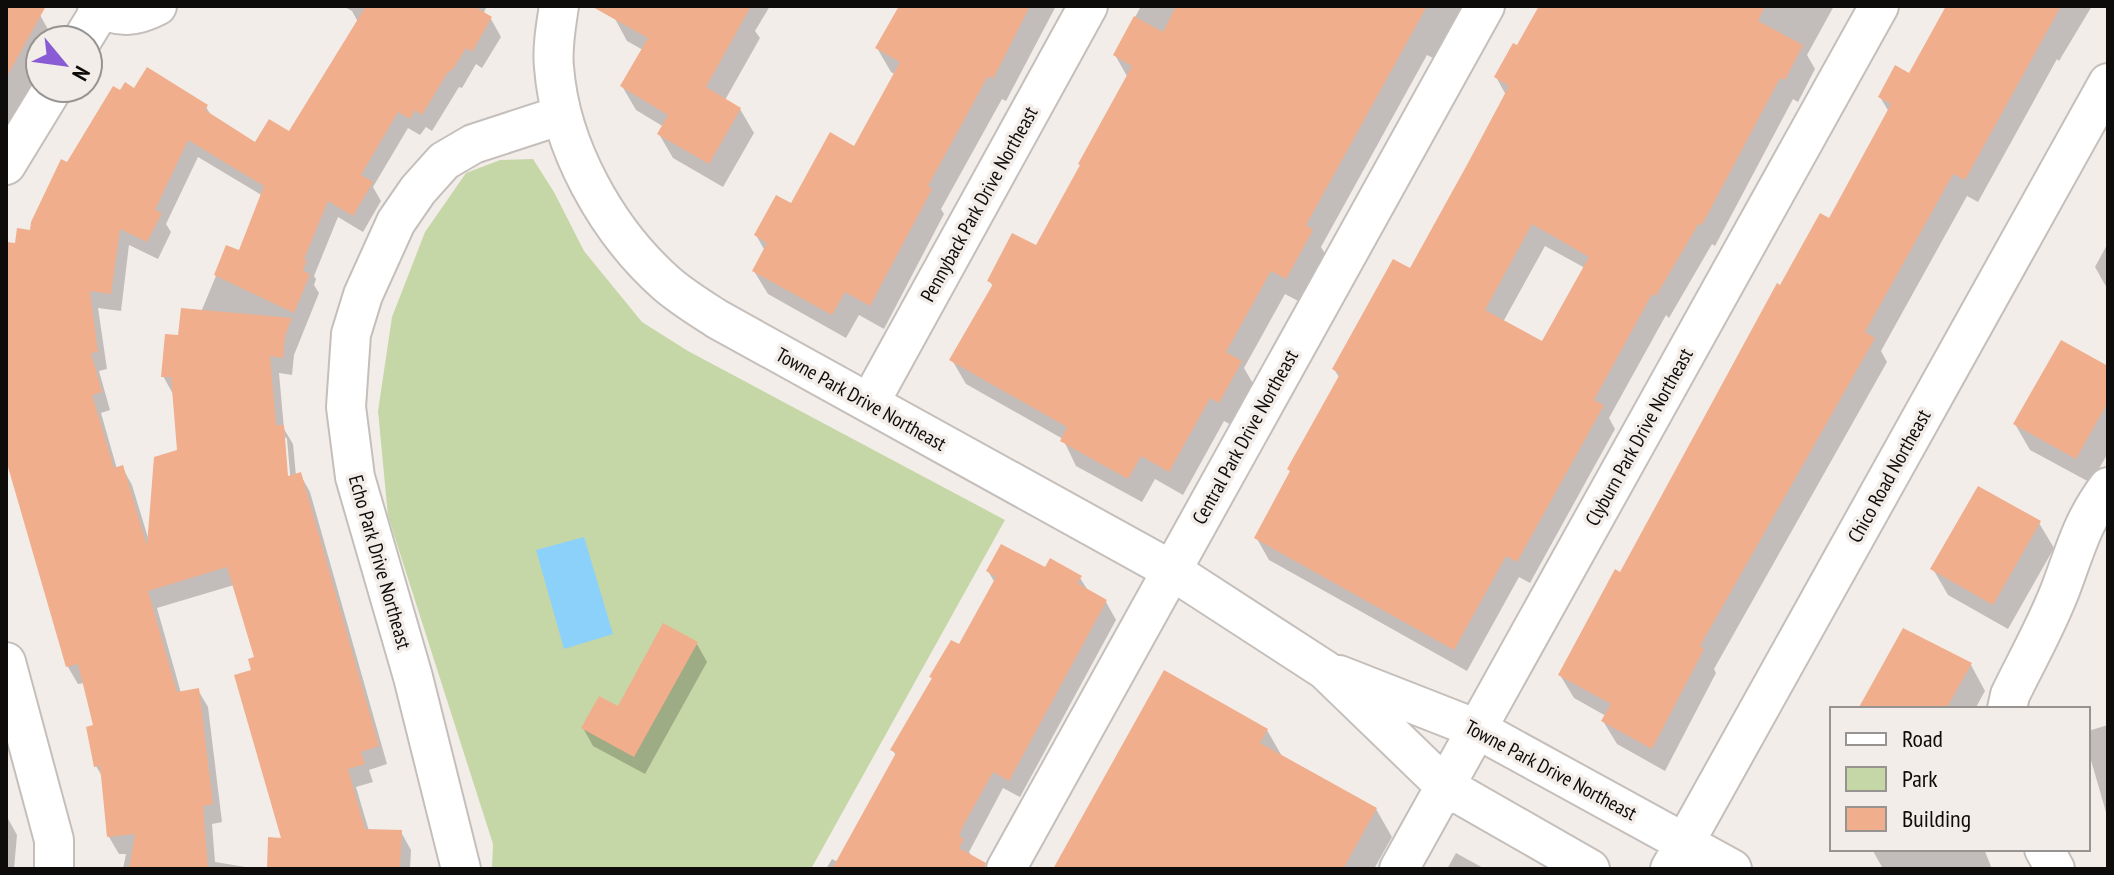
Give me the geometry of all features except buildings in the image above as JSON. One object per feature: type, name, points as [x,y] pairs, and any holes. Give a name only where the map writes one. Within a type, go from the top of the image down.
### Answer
[{"type":"street","points":[[93,18],[143,14],[157,6]]},
{"type":"street","name":"Towne Park Drive Northeast","points":[[559,6],[554,65],[562,115],[594,190],[624,239],[667,284],[717,319],[1171,570],[1325,670],[1445,786],[1590,869]]},
{"type":"street","name":"Pennyback Park Drive Northeast","points":[[870,402],[1088,6]]},
{"type":"street","name":"Central Park Drive Northeast","points":[[1006,869],[1485,6]]},
{"type":"street","name":"Clyburn Park Drive Northeast","points":[[1399,869],[1879,6]]},
{"type":"street","name":"Chico Road Northeast","points":[[1678,855],[2108,83]]},
{"type":"street","points":[[6,165],[43,104]]},
{"type":"street","name":"Echo Park Drive Northeast","points":[[461,869],[417,691],[355,477],[346,407],[351,334],[363,295],[396,222],[418,190],[444,161],[473,144],[562,115]]},
{"type":"street","points":[[2007,707],[2010,695],[2060,589],[2076,540],[2091,509],[2108,487]]},
{"type":"street","points":[[6,662],[54,840],[54,869]]},
{"type":"street","name":"Towne Park Drive Northeast","points":[[1325,670],[1477,729],[1678,855],[1732,869]]},
{"type":"street","points":[[2045,851],[2055,869]]},
{"type":"green space","points":[[533,159],[584,251],[642,322],[688,351],[1005,520],[811,869],[492,869],[493,844],[388,516],[378,411],[392,317],[425,232],[466,173],[500,160]]},
{"type":"water","points":[[584,537],[613,634],[564,649],[536,550]]}]
